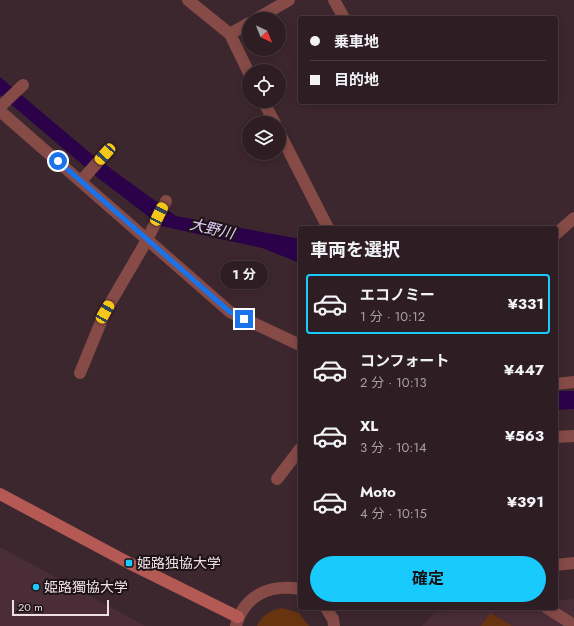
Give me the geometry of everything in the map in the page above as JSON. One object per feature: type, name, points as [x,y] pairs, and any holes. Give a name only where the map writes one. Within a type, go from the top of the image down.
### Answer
[{"type":"street","points":[[188,0],[230,34],[245,64]]},
{"type":"street","points":[[269,12],[290,0]]},
{"type":"street","points":[[334,0],[343,16]]},
{"type":"street","points":[[230,34],[242,27]]},
{"type":"street","points":[[0,107],[23,85]]},
{"type":"street","points":[[0,111],[230,312],[298,344]]},
{"type":"street","points":[[286,146],[327,226]]},
{"type":"street","points":[[81,181],[105,154]]},
{"type":"street","points":[[80,373],[105,312],[147,240],[166,200]]},
{"type":"street","points":[[558,232],[574,218]]},
{"type":"street","points":[[558,384],[574,382]]},
{"type":"street","points":[[558,437],[574,436]]},
{"type":"street","points":[[277,479],[298,452]]},
{"type":"street","points":[[0,494],[237,622],[246,605],[257,595],[271,589],[285,587],[298,589]]},
{"type":"street","points":[[558,565],[574,563]]},
{"type":"street","points":[[327,610],[333,619],[334,626]]},
{"type":"street","points":[[550,610],[574,626]]},
{"type":"shaded area","name":"姫路獨協大学","points":[[0,547],[145,626],[0,626]]},
{"type":"shaded area","points":[[574,599],[574,626],[422,626],[434,613],[460,610],[558,610],[558,601]]},
{"type":"shaded area","points":[[282,608],[299,613],[309,626],[257,626],[261,619],[267,614]]},
{"type":"shaded area","points":[[490,613],[512,626],[481,626]]},
{"type":"water","name":"大野川","points":[[0,77],[95,157],[176,216],[298,239],[298,262],[262,248],[161,226],[98,178],[0,95]]},
{"type":"water","points":[[558,391],[574,391],[574,409],[558,410]]},
{"type":"place","name":"姫路独協大学","points":[[129,563]]},
{"type":"place","name":"姫路獨協大学","points":[[36,587]]},
{"type":"route","points":[[58,161],[230,312],[244,319]]}]
